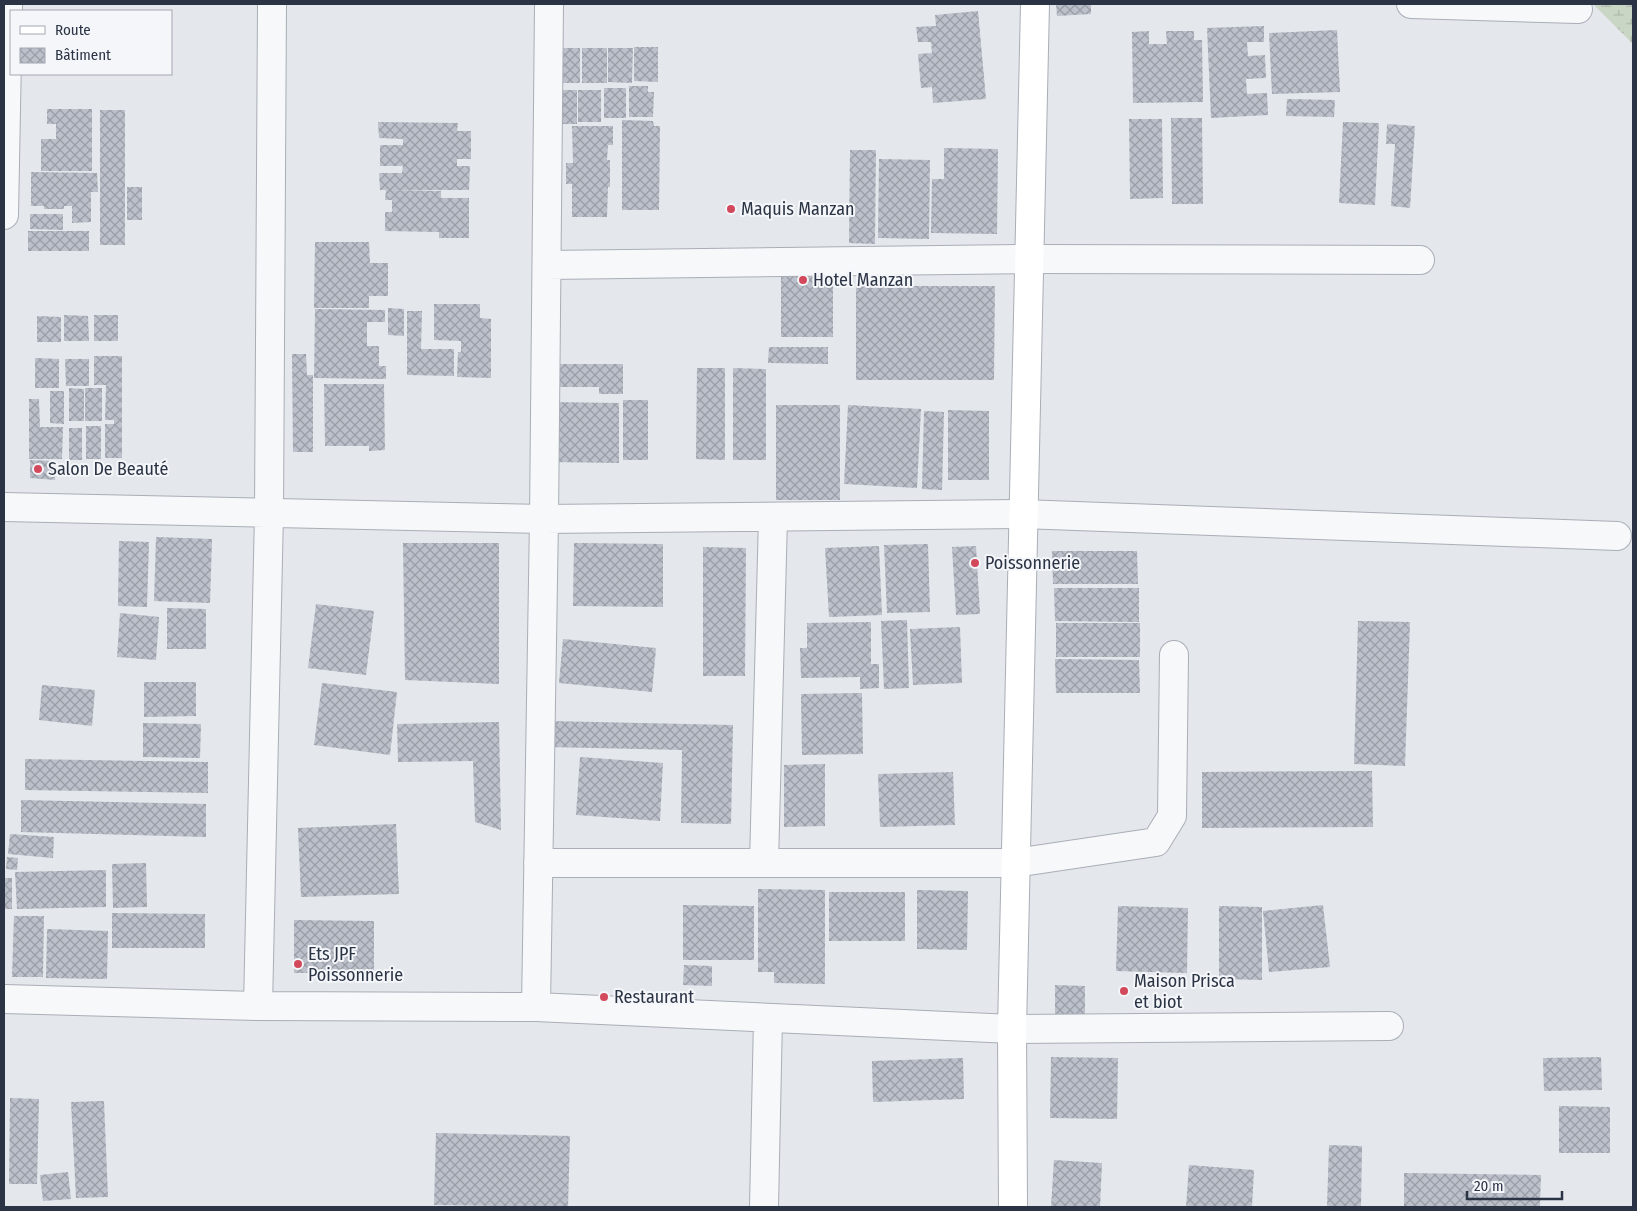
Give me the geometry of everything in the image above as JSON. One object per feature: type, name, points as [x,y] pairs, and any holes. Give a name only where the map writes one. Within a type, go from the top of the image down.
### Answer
[{"type":"street","points":[[4,215],[8,4]]},
{"type":"street","points":[[258,1006],[269,513],[272,4]]},
{"type":"street","points":[[536,1007],[544,519],[549,4]]},
{"type":"street","points":[[1013,1207],[1012,1029],[1015,863],[1035,4]]},
{"type":"street","points":[[1411,4],[1578,9]]},
{"type":"street","points":[[546,265],[1028,259],[1420,260]]},
{"type":"street","points":[[4,507],[544,519],[1022,514],[1617,536]]},
{"type":"street","points":[[764,863],[773,517]]},
{"type":"street","points":[[538,863],[1015,863],[1156,842],[1172,816],[1174,655]]},
{"type":"street","points":[[4,999],[258,1006],[536,1007],[1012,1029],[1389,1026]]},
{"type":"street","points":[[764,1207],[768,1018]]},
{"type":"green space","points":[[1593,4],[1633,4],[1633,44]]},
{"type":"building","points":[[1056,4],[1091,4],[1091,14],[1057,16]]},
{"type":"building","points":[[978,11],[986,99],[933,103],[932,87],[921,88],[918,54],[932,53],[931,42],[918,42],[916,27],[936,26],[935,15]]},
{"type":"building","points":[[1264,26],[1264,42],[1247,42],[1248,56],[1265,55],[1266,78],[1246,79],[1247,94],[1267,93],[1268,115],[1211,118],[1207,28]]},
{"type":"building","points":[[1337,30],[1340,92],[1272,94],[1269,33]]},
{"type":"building","points":[[1149,31],[1149,44],[1167,44],[1166,31],[1194,31],[1194,40],[1202,40],[1203,102],[1133,103],[1132,32]]},
{"type":"building","points":[[634,47],[658,47],[658,82],[634,81]]},
{"type":"building","points":[[555,48],[580,48],[580,83],[555,83]]},
{"type":"building","points":[[582,48],[607,48],[607,83],[582,83]]},
{"type":"building","points":[[608,48],[633,48],[632,83],[608,82]]},
{"type":"building","points":[[629,86],[648,86],[648,92],[654,92],[653,117],[629,117]]},
{"type":"building","points":[[604,88],[626,88],[626,118],[604,118]]},
{"type":"building","points":[[556,90],[577,90],[577,124],[555,124]]},
{"type":"building","points":[[578,90],[601,90],[601,122],[578,122]]},
{"type":"building","points":[[1287,99],[1335,100],[1334,117],[1286,116]]},
{"type":"building","points":[[47,109],[92,109],[92,171],[41,171],[41,139],[56,139],[56,124],[47,124]]},
{"type":"building","points":[[100,110],[125,110],[125,245],[100,245]]},
{"type":"building","points":[[1171,118],[1202,118],[1203,204],[1172,204]]},
{"type":"building","points":[[1129,119],[1162,119],[1163,198],[1130,199]]},
{"type":"building","points":[[622,120],[653,121],[654,126],[660,126],[659,210],[622,210]]},
{"type":"building","points":[[378,122],[458,123],[457,131],[471,131],[471,159],[457,159],[457,166],[470,166],[469,190],[390,190],[441,191],[441,198],[469,198],[469,238],[439,238],[439,232],[385,231],[385,212],[392,212],[392,200],[385,200],[386,190],[380,190],[379,173],[402,173],[403,166],[380,166],[380,145],[403,145],[403,139],[379,138]]},
{"type":"building","points":[[1343,122],[1379,123],[1375,205],[1339,203]]},
{"type":"building","points":[[1387,124],[1415,126],[1410,208],[1391,206],[1395,144],[1386,144]]},
{"type":"building","points":[[572,126],[613,126],[613,145],[608,145],[607,160],[610,160],[610,187],[608,187],[607,217],[572,217],[572,184],[566,184],[566,163],[573,163]]},
{"type":"building","points":[[944,148],[998,149],[997,234],[931,233],[932,179],[944,179]]},
{"type":"building","points":[[850,150],[876,150],[875,244],[849,243]]},
{"type":"building","points":[[879,159],[930,160],[929,239],[878,238]]},
{"type":"building","points":[[31,172],[97,173],[98,192],[91,192],[91,222],[72,223],[72,206],[64,206],[64,209],[44,209],[44,206],[31,206]]},
{"type":"building","points":[[127,187],[142,187],[142,220],[127,220]]},
{"type":"building","points":[[30,214],[63,214],[63,230],[30,229]]},
{"type":"building","points":[[28,231],[89,231],[89,251],[28,251]]},
{"type":"building","points":[[315,242],[369,242],[370,263],[388,263],[388,296],[369,296],[369,308],[314,308]]},
{"type":"building","points":[[781,273],[833,273],[833,337],[781,337]]},
{"type":"building","points":[[856,286],[995,286],[994,380],[856,380]]},
{"type":"building","points":[[434,304],[480,304],[480,318],[491,319],[491,378],[457,377],[458,352],[461,352],[461,341],[434,340]]},
{"type":"building","points":[[388,308],[404,309],[404,336],[388,335]]},
{"type":"building","points":[[315,309],[385,310],[385,322],[367,322],[367,346],[379,346],[379,366],[386,366],[386,379],[314,378]]},
{"type":"building","points":[[407,311],[422,311],[421,349],[454,349],[454,376],[407,375]]},
{"type":"building","points":[[64,315],[88,316],[89,341],[64,341]]},
{"type":"building","points":[[94,315],[118,315],[118,341],[94,341]]},
{"type":"building","points":[[37,316],[61,317],[61,342],[37,342]]},
{"type":"building","points":[[769,347],[828,347],[828,364],[768,363]]},
{"type":"building","points":[[292,354],[306,354],[307,375],[313,375],[313,452],[293,452]]},
{"type":"building","points":[[94,356],[122,356],[122,458],[105,458],[105,424],[114,424],[114,420],[105,420],[106,385],[94,385]]},
{"type":"building","points":[[35,358],[59,359],[59,388],[35,388]]},
{"type":"building","points":[[65,359],[89,359],[89,386],[66,386]]},
{"type":"building","points":[[552,364],[623,364],[623,394],[599,394],[599,387],[551,387]]},
{"type":"building","points":[[697,368],[725,368],[725,460],[696,459]]},
{"type":"building","points":[[733,368],[766,369],[766,460],[733,460]]},
{"type":"building","points":[[324,384],[384,384],[385,450],[369,451],[369,446],[325,446]]},
{"type":"building","points":[[69,388],[84,389],[84,421],[69,421]]},
{"type":"building","points":[[85,388],[102,388],[102,421],[85,421]]},
{"type":"building","points":[[50,391],[64,391],[64,424],[50,423]]},
{"type":"building","points":[[29,399],[39,399],[40,427],[63,427],[62,459],[29,459]]},
{"type":"building","points":[[623,400],[648,400],[648,460],[623,460]]},
{"type":"building","points":[[550,402],[619,403],[619,463],[550,462]]},
{"type":"building","points":[[776,405],[840,405],[840,500],[776,500]]},
{"type":"building","points":[[848,405],[921,409],[917,488],[844,484]]},
{"type":"building","points":[[948,410],[989,411],[989,480],[948,480]]},
{"type":"building","points":[[924,411],[944,412],[942,490],[922,489]]},
{"type":"building","points":[[86,426],[101,426],[101,459],[86,459]]},
{"type":"building","points":[[69,428],[82,428],[82,460],[69,460]]},
{"type":"building","points":[[30,460],[56,461],[55,480],[30,478]]},
{"type":"building","points":[[156,537],[212,539],[210,603],[154,601]]},
{"type":"building","points":[[119,541],[149,542],[147,607],[118,606]]},
{"type":"building","points":[[403,543],[499,543],[499,684],[405,680]]},
{"type":"building","points":[[574,543],[663,544],[663,607],[573,606]]},
{"type":"building","points":[[928,544],[930,612],[887,613],[884,545]]},
{"type":"building","points":[[879,546],[882,615],[829,617],[825,548]]},
{"type":"building","points":[[976,546],[980,614],[956,615],[952,547]]},
{"type":"building","points":[[703,547],[746,548],[745,676],[703,676]]},
{"type":"building","points":[[1052,551],[1137,551],[1138,584],[1053,584]]},
{"type":"building","points":[[1054,588],[1139,588],[1139,622],[1055,621]]},
{"type":"building","points":[[316,604],[374,611],[366,675],[308,668]]},
{"type":"building","points":[[167,608],[206,609],[206,649],[167,649]]},
{"type":"building","points":[[120,613],[159,617],[156,660],[117,657]]},
{"type":"building","points":[[907,620],[909,688],[884,689],[881,621]]},
{"type":"building","points":[[1358,621],[1410,622],[1405,766],[1354,764]]},
{"type":"building","points":[[871,622],[871,664],[879,664],[879,688],[860,689],[860,677],[801,678],[800,648],[807,648],[807,623]]},
{"type":"building","points":[[1056,623],[1140,623],[1140,657],[1056,657]]},
{"type":"building","points":[[960,627],[962,683],[913,685],[910,629]]},
{"type":"building","points":[[563,639],[656,648],[652,692],[559,683]]},
{"type":"building","points":[[1055,659],[1139,660],[1140,693],[1056,693]]},
{"type":"building","points":[[144,682],[196,682],[196,716],[144,717]]},
{"type":"building","points":[[322,683],[397,692],[390,755],[314,745]]},
{"type":"building","points":[[42,685],[95,690],[92,726],[39,720]]},
{"type":"building","points":[[862,693],[863,754],[802,755],[801,694]]},
{"type":"building","points":[[549,721],[733,725],[731,824],[681,823],[682,750],[548,747]]},
{"type":"building","points":[[499,722],[501,830],[475,822],[473,761],[398,762],[397,724]]},
{"type":"building","points":[[143,723],[201,724],[200,758],[143,757]]},
{"type":"building","points":[[580,757],[663,763],[660,821],[576,815]]},
{"type":"building","points":[[25,759],[208,762],[208,793],[25,790]]},
{"type":"building","points":[[825,764],[825,826],[784,827],[784,765]]},
{"type":"building","points":[[1372,771],[1373,827],[1202,828],[1202,772]]},
{"type":"building","points":[[953,772],[955,825],[880,827],[878,774]]},
{"type":"building","points":[[21,800],[206,804],[206,837],[21,832]]},
{"type":"building","points":[[396,824],[399,894],[301,897],[298,828]]},
{"type":"building","points":[[10,834],[54,837],[53,858],[8,854]]},
{"type":"building","points":[[7,857],[18,858],[17,870],[6,869]]},
{"type":"building","points":[[146,863],[147,907],[113,908],[112,864]]},
{"type":"building","points":[[106,870],[106,907],[17,909],[15,872]]},
{"type":"building","points":[[4,878],[12,878],[12,909],[4,909]]},
{"type":"building","points":[[758,889],[825,890],[825,984],[774,983],[774,972],[758,972]]},
{"type":"building","points":[[917,890],[968,891],[967,950],[917,949]]},
{"type":"building","points":[[829,892],[905,892],[905,941],[829,941]]},
{"type":"building","points":[[683,905],[754,906],[754,960],[683,960]]},
{"type":"building","points":[[1323,905],[1330,967],[1269,972],[1263,911]]},
{"type":"building","points":[[1118,906],[1188,908],[1187,973],[1116,971]]},
{"type":"building","points":[[1219,906],[1262,907],[1262,980],[1219,979]]},
{"type":"building","points":[[112,913],[205,914],[205,948],[112,948]]},
{"type":"building","points":[[14,916],[44,916],[43,977],[12,977]]},
{"type":"building","points":[[294,920],[374,921],[374,973],[294,973]]},
{"type":"building","points":[[47,929],[108,931],[107,979],[46,978]]},
{"type":"building","points":[[684,965],[712,966],[712,986],[683,985]]},
{"type":"building","points":[[1055,985],[1085,986],[1085,1014],[1055,1014]]},
{"type":"building","points":[[1051,1057],[1118,1058],[1117,1119],[1050,1118]]},
{"type":"building","points":[[1601,1057],[1602,1090],[1544,1091],[1543,1058]]},
{"type":"building","points":[[963,1058],[964,1099],[873,1102],[872,1061]]},
{"type":"building","points":[[10,1098],[39,1099],[37,1184],[9,1184]]},
{"type":"building","points":[[104,1101],[108,1197],[76,1198],[71,1102]]},
{"type":"building","points":[[1559,1106],[1610,1107],[1610,1153],[1559,1153]]},
{"type":"building","points":[[436,1133],[570,1136],[568,1207],[434,1205]]},
{"type":"building","points":[[1329,1145],[1362,1146],[1361,1207],[1327,1207]]},
{"type":"building","points":[[1054,1160],[1102,1163],[1100,1207],[1051,1207]]},
{"type":"building","points":[[1189,1165],[1254,1170],[1252,1207],[1186,1207]]},
{"type":"building","points":[[68,1172],[71,1199],[43,1201],[40,1175]]},
{"type":"building","points":[[1404,1173],[1541,1175],[1540,1207],[1404,1207]]},
{"type":"place","name":"Maquis Manzan","points":[[731,209]]},
{"type":"place","name":"Hotel Manzan","points":[[803,280]]},
{"type":"place","name":"Salon De Beauté","points":[[38,469]]},
{"type":"place","name":"Poissonnerie","points":[[975,563]]},
{"type":"place","name":"Ets JPF Poissonnerie","points":[[298,964]]},
{"type":"place","name":"Maison Prisca et biot","points":[[1124,991]]},
{"type":"place","name":"Restaurant","points":[[604,997]]}]
